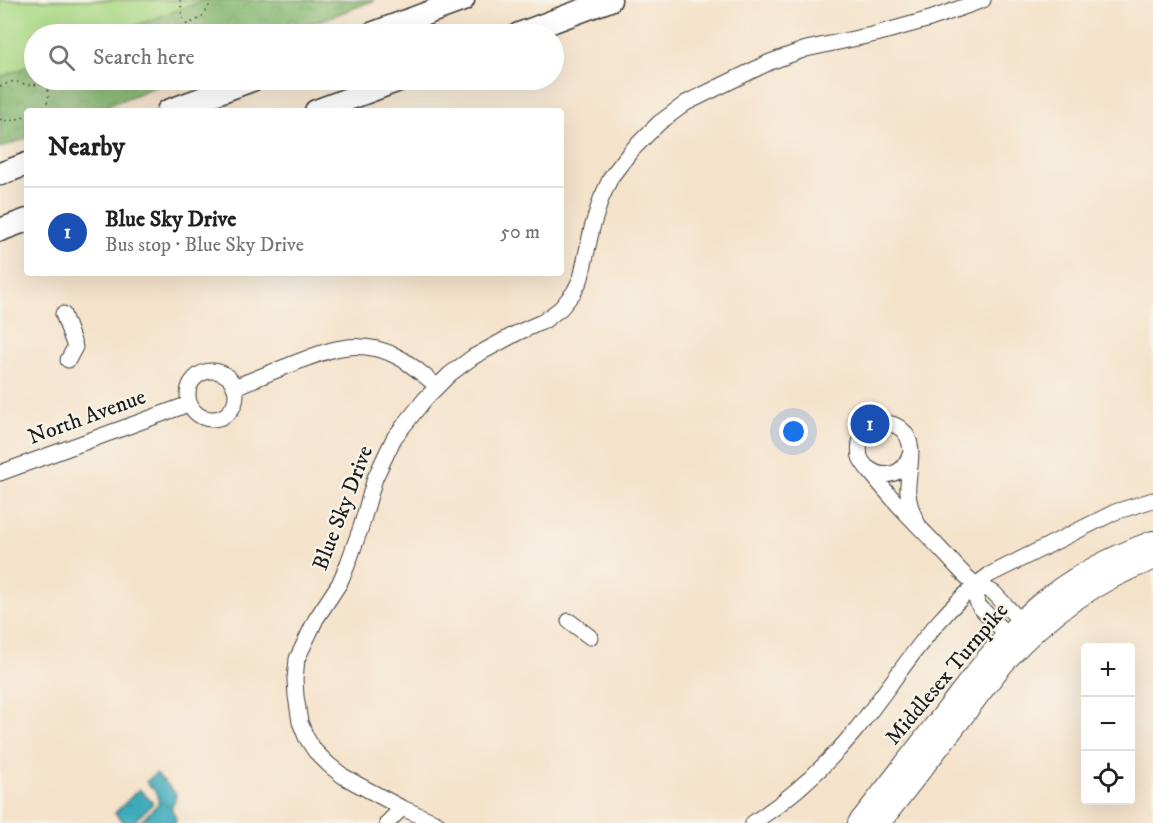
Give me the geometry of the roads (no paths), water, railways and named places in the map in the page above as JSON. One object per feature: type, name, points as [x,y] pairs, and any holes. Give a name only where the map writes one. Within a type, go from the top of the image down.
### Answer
[{"type":"highway","points":[[398,24],[463,0]]},
{"type":"highway","points":[[546,24],[610,0]]},
{"type":"highway","points":[[176,108],[225,90]]},
{"type":"highway","points":[[323,108],[372,90]]},
{"type":"highway","points":[[0,174],[24,165]]},
{"type":"highway","points":[[0,230],[24,221]]},
{"type":"main road","name":"Middlesex Turnpike","points":[[880,823],[995,675],[1020,634],[1046,599],[1085,572],[1117,555],[1153,542]]},
{"type":"main road","name":"Middlesex Turnpike","points":[[858,823],[981,664],[1020,634],[1094,587],[1124,571],[1153,560]]},
{"type":"street","name":"Blue Sky Drive","points":[[437,823],[402,808],[343,776],[329,765],[315,751],[306,737],[300,722],[296,696],[297,659],[316,619],[339,584],[347,566],[362,527],[375,478],[394,438],[437,386],[473,357],[544,321],[561,308],[574,292],[581,278],[592,228],[611,177],[653,130],[686,103],[770,62],[806,49],[876,34],[930,19],[983,0]]},
{"type":"street","points":[[63,314],[75,347],[68,360]]},
{"type":"street","points":[[234,387],[324,351],[354,346],[367,347],[396,356],[437,386]]},
{"type":"street","points":[[208,371],[219,372],[225,376],[231,381],[236,393],[233,406],[220,418],[209,420],[199,416],[189,404],[187,396],[189,386],[199,375],[208,371]]},
{"type":"street","name":"North Avenue","points":[[0,473],[189,404]]},
{"type":"street","points":[[920,528],[910,505],[908,492],[909,439],[904,431],[893,424],[878,424],[867,431],[861,440],[859,451],[863,463],[888,494],[920,528],[975,585],[979,606],[1020,634]]},
{"type":"street","points":[[863,463],[874,472],[889,475],[904,467],[910,454]]},
{"type":"street","points":[[753,823],[791,795],[836,752],[924,640],[953,606],[975,585],[989,575],[1087,525],[1115,512],[1153,500]]},
{"type":"street","points":[[569,621],[590,637]]},
{"type":"street","points":[[387,823],[402,808]]},
{"type":"water","points":[[156,773],[176,794],[171,808],[176,818],[175,823],[139,823],[158,804],[156,792],[146,782]]},
{"type":"water","points":[[139,789],[153,803],[133,823],[125,823],[115,813]]},
{"type":"place","name":"Blue Sky Drive","points":[[870,424]]}]
